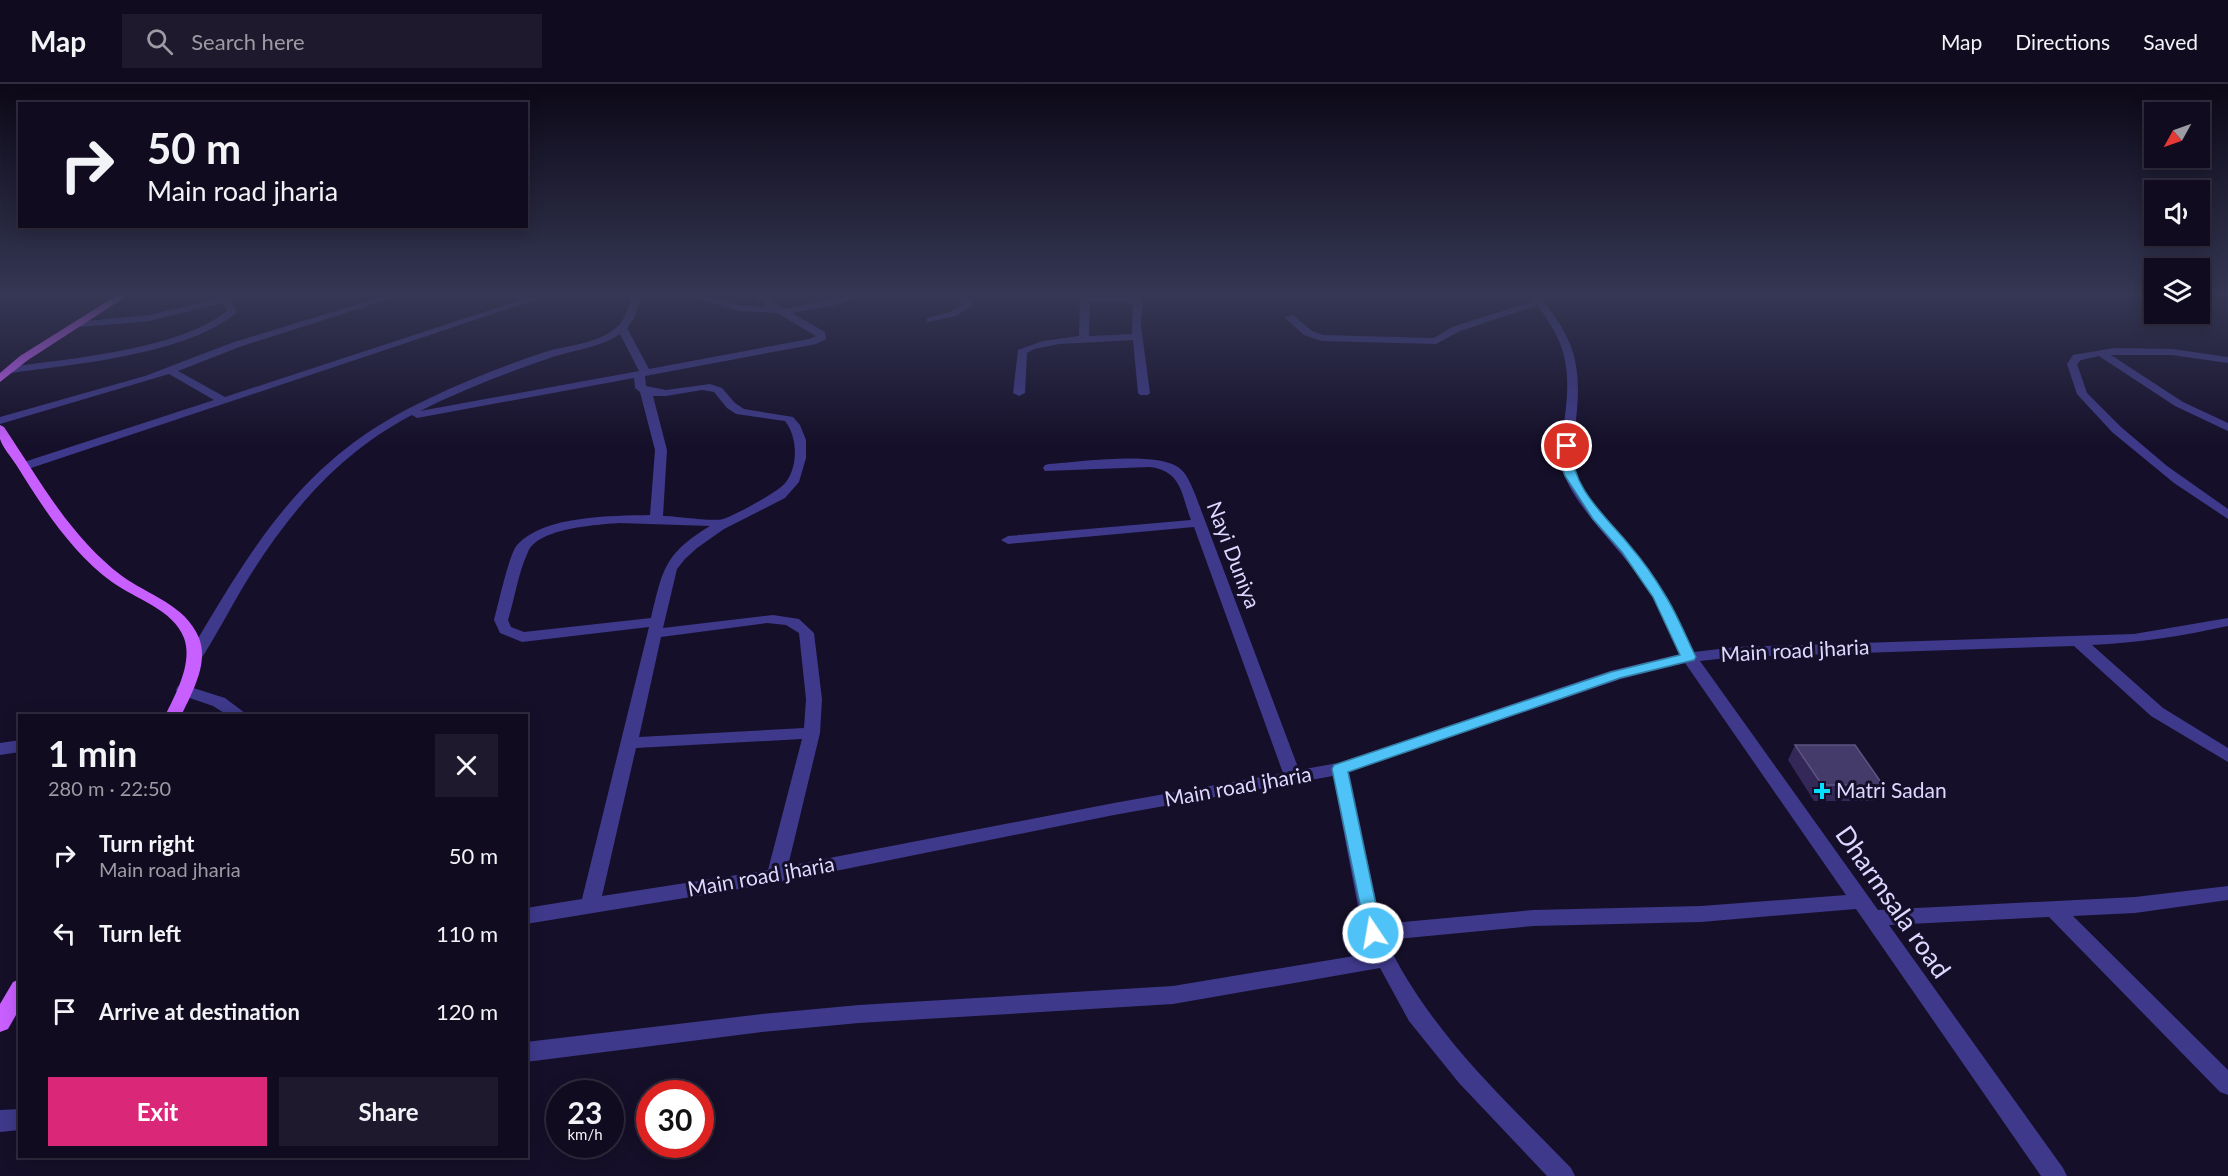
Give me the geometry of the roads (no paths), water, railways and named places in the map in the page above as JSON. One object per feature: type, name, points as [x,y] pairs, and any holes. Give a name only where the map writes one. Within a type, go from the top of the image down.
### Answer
[{"type":"main road","points":[[4,374],[45,345]]},
{"type":"main road","points":[[0,429],[83,550],[116,579],[180,620],[191,639],[194,659],[175,714]]},
{"type":"main road","points":[[0,1023],[17,995]]},
{"type":"street","points":[[4,374],[107,356],[148,345]]},
{"type":"street","points":[[0,421],[171,371],[236,345]]},
{"type":"street","points":[[25,466],[394,345]]},
{"type":"street","points":[[194,659],[260,547],[298,497],[330,464],[397,419],[486,377],[580,345]]},
{"type":"street","points":[[590,906],[670,569],[680,553],[701,537],[780,495],[790,487],[794,480],[801,445],[793,422],[781,416],[742,412],[733,408],[720,391],[711,387],[661,393],[646,392],[641,388],[643,374],[630,345]]},
{"type":"street","points":[[397,419],[796,345]]},
{"type":"street","points":[[1019,393],[1022,352],[1027,348],[1039,345]]},
{"type":"street","points":[[1138,345],[1144,393]]},
{"type":"street","name":"Dharmsala road","points":[[1568,345],[1575,370],[1566,462],[1570,476],[1597,517],[1626,549],[1660,596],[1689,657],[2055,1176]]},
{"type":"street","points":[[2228,360],[2153,352],[2077,357],[2072,364],[2079,387],[2086,398],[2138,450],[2183,485],[2228,515]]},
{"type":"street","points":[[2102,354],[2180,404],[2228,427]]},
{"type":"street","points":[[171,371],[224,401]]},
{"type":"street","points":[[646,392],[661,450],[662,464],[656,519]]},
{"type":"street","name":"Nayi Duniya","points":[[1049,468],[1153,462],[1175,470],[1198,523],[1293,777]]},
{"type":"street","points":[[727,524],[656,519],[617,520],[573,526],[541,534],[529,540],[522,548],[501,620],[506,630],[522,637],[767,619],[784,619],[801,625],[806,633],[814,699],[812,733],[776,876]]},
{"type":"street","points":[[1008,540],[1198,523]]},
{"type":"street","name":"Main road jharia","points":[[528,917],[776,876],[1340,769],[1616,675],[1689,657],[1736,652],[2134,639],[2228,622]]},
{"type":"street","points":[[2078,641],[2157,711],[2228,756]]},
{"type":"street","points":[[184,690],[219,702],[238,714]]},
{"type":"street","points":[[629,743],[812,733]]},
{"type":"street","points":[[0,749],[18,746]]},
{"type":"street","points":[[1340,769],[1373,933],[1385,959],[1417,1015],[1467,1076],[1563,1176]]},
{"type":"street","points":[[1872,918],[2135,905],[2227,894]]},
{"type":"street","points":[[1373,933],[1533,918],[1701,914],[1859,901]]},
{"type":"street","points":[[2054,909],[2228,1085]]},
{"type":"street","points":[[528,1052],[762,1023],[859,1014],[1173,995],[1241,986],[1385,959]]},
{"type":"street","points":[[0,1121],[18,1119]]},
{"type":"place","name":"Matri Sadan","points":[[1822,791]]}]
